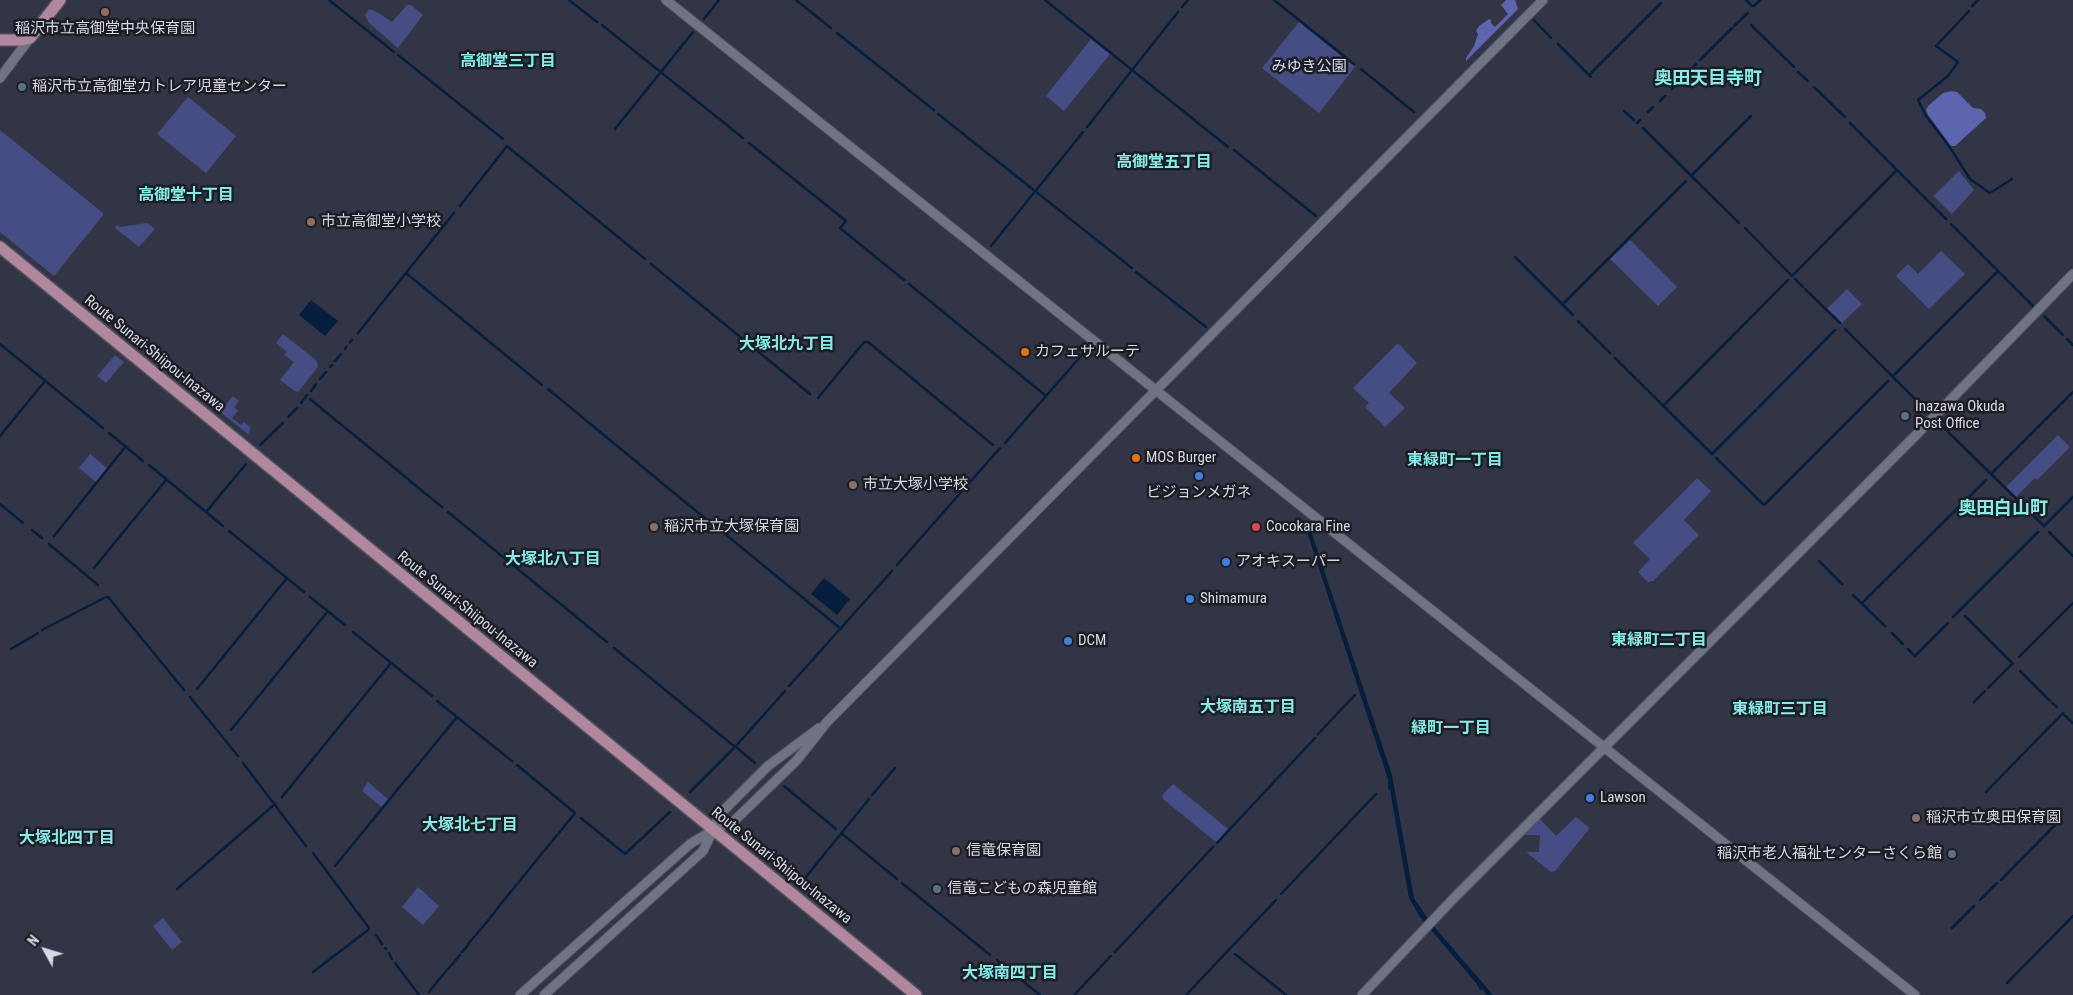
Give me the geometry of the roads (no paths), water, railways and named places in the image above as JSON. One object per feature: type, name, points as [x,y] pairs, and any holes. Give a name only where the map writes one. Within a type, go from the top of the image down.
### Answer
[{"type":"main road","points":[[0,40],[30,38],[60,0]]},
{"type":"main road","name":"Route Sunari-Shiipou-Inazawa","points":[[0,247],[916,995]]},
{"type":"street","points":[[666,0],[1915,995]]},
{"type":"street","points":[[520,995],[690,844],[734,820],[797,760],[827,722],[1543,0]]},
{"type":"street","points":[[0,78],[30,38]]},
{"type":"street","points":[[1362,995],[1424,928],[1931,420],[2073,274]]},
{"type":"street","points":[[544,995],[703,851],[719,815],[768,766],[827,722]]},
{"type":"waterway","points":[[329,0],[394,52]]},
{"type":"waterway","points":[[569,0],[597,22]]},
{"type":"waterway","points":[[704,19],[719,0]]},
{"type":"waterway","points":[[796,0],[831,28]]},
{"type":"waterway","points":[[1045,0],[1228,147]]},
{"type":"waterway","points":[[1182,7],[1188,0]]},
{"type":"waterway","points":[[1274,0],[1354,64]]},
{"type":"waterway","points":[[1746,0],[1752,6],[1760,0]]},
{"type":"waterway","points":[[1972,6],[1978,0]]},
{"type":"waterway","points":[[1589,75],[1661,3]]},
{"type":"waterway","points":[[1969,11],[1936,46],[1958,62],[1948,76],[1918,100],[1926,116],[1949,146],[1970,179],[1990,193],[2012,179]]},
{"type":"waterway","points":[[1087,127],[1178,12]]},
{"type":"waterway","points":[[1734,26],[1748,13]]},
{"type":"waterway","points":[[1534,20],[1551,38]]},
{"type":"waterway","points":[[602,25],[743,138]]},
{"type":"waterway","points":[[1751,25],[1794,67]]},
{"type":"waterway","points":[[1700,60],[1732,28]]},
{"type":"waterway","points":[[615,129],[693,32]]},
{"type":"waterway","points":[[837,33],[934,110]]},
{"type":"waterway","points":[[1558,44],[1591,77]]},
{"type":"waterway","points":[[398,55],[503,139]]},
{"type":"waterway","points":[[1686,75],[1696,64]]},
{"type":"waterway","points":[[1361,69],[1414,112]]},
{"type":"waterway","points":[[1798,72],[1808,81]]},
{"type":"waterway","points":[[1672,89],[1682,78]]},
{"type":"waterway","points":[[1814,87],[1845,117]]},
{"type":"waterway","points":[[1660,101],[1665,96]]},
{"type":"waterway","points":[[1648,112],[1653,107]]},
{"type":"waterway","points":[[1624,111],[1634,120]]},
{"type":"waterway","points":[[938,114],[1132,268]]},
{"type":"waterway","points":[[1691,176],[1751,116]]},
{"type":"waterway","points":[[1637,123],[1640,120]]},
{"type":"waterway","points":[[1850,123],[1946,219]]},
{"type":"waterway","points":[[1643,128],[1739,223]]},
{"type":"waterway","points":[[991,246],[1083,132]]},
{"type":"waterway","points":[[749,143],[846,221],[840,228],[904,280]]},
{"type":"waterway","points":[[460,206],[507,146],[645,259]]},
{"type":"waterway","points":[[1234,150],[1316,216]]},
{"type":"waterway","points":[[1792,276],[1897,170]]},
{"type":"waterway","points":[[1562,305],[1686,181]]},
{"type":"waterway","points":[[358,333],[454,213]]},
{"type":"waterway","points":[[1951,224],[2033,306]]},
{"type":"waterway","points":[[1745,228],[1791,275]]},
{"type":"waterway","points":[[1515,257],[1573,315]]},
{"type":"waterway","points":[[651,264],[810,394]]},
{"type":"waterway","points":[[1893,376],[1998,271]]},
{"type":"waterway","points":[[1136,272],[1206,327]]},
{"type":"waterway","points":[[406,273],[542,385]]},
{"type":"waterway","points":[[1795,279],[1803,287]]},
{"type":"waterway","points":[[1663,406],[1788,280]]},
{"type":"waterway","points":[[909,284],[1046,396]]},
{"type":"waterway","points":[[1805,289],[1840,323]]},
{"type":"waterway","points":[[2044,316],[2063,335]]},
{"type":"waterway","points":[[1578,321],[1610,353]]},
{"type":"waterway","points":[[1845,329],[1929,413]]},
{"type":"waterway","points":[[1758,408],[1835,330]]},
{"type":"waterway","points":[[2067,339],[2073,345]]},
{"type":"waterway","points":[[818,398],[864,342],[868,342],[993,445]]},
{"type":"waterway","points":[[0,344],[103,428]]},
{"type":"waterway","points":[[1005,443],[1088,348]]},
{"type":"waterway","points":[[335,361],[341,354]]},
{"type":"waterway","points":[[1615,358],[1712,454],[1756,410]]},
{"type":"waterway","points":[[320,379],[326,372]]},
{"type":"waterway","points":[[0,436],[45,381]]},
{"type":"waterway","points":[[1716,458],[1764,505],[1888,381]]},
{"type":"waterway","points":[[311,391],[316,384]]},
{"type":"waterway","points":[[548,389],[707,520]]},
{"type":"waterway","points":[[1991,474],[2073,392]]},
{"type":"waterway","points":[[301,403],[307,395]]},
{"type":"waterway","points":[[310,399],[442,507]]},
{"type":"waterway","points":[[288,417],[297,408]]},
{"type":"waterway","points":[[260,445],[283,423]]},
{"type":"waterway","points":[[1940,424],[2044,526],[2073,497]]},
{"type":"waterway","points":[[109,433],[143,461]]},
{"type":"waterway","points":[[54,536],[126,446]]},
{"type":"waterway","points":[[897,565],[1000,448]]},
{"type":"waterway","points":[[206,512],[246,464]]},
{"type":"waterway","points":[[149,465],[223,526]]},
{"type":"waterway","points":[[94,568],[166,480]]},
{"type":"waterway","points":[[1862,603],[1986,480]]},
{"type":"waterway","points":[[0,504],[23,523]]},
{"type":"waterway","points":[[448,512],[607,642]]},
{"type":"waterway","points":[[714,525],[841,629]]},
{"type":"waterway","points":[[32,530],[42,538]]},
{"type":"waterway","points":[[229,531],[304,592]]},
{"type":"waterway","points":[[1953,617],[2038,532]]},
{"type":"waterway","points":[[2049,532],[2073,556]]},
{"type":"waterway","points":[[49,544],[98,585]]},
{"type":"waterway","points":[[1819,561],[1842,584]]},
{"type":"waterway","points":[[789,686],[892,571]]},
{"type":"waterway","points":[[197,689],[287,578]]},
{"type":"waterway","points":[[1853,595],[1885,626]]},
{"type":"waterway","points":[[42,630],[106,597]]},
{"type":"waterway","points":[[108,597],[184,690]]},
{"type":"waterway","points":[[310,597],[345,625]]},
{"type":"waterway","points":[[2019,657],[2073,603]]},
{"type":"waterway","points":[[231,730],[328,611]]},
{"type":"waterway","points":[[1965,616],[2013,664]]},
{"type":"waterway","points":[[1908,649],[1915,656],[1948,623]]},
{"type":"waterway","points":[[353,632],[432,696]]},
{"type":"waterway","points":[[11,649],[38,633]]},
{"type":"waterway","points":[[1892,633],[1903,644]]},
{"type":"waterway","points":[[614,648],[735,747]]},
{"type":"waterway","points":[[282,797],[391,663]]},
{"type":"waterway","points":[[1988,688],[2013,663]]},
{"type":"waterway","points":[[2020,671],[2050,701]]},
{"type":"waterway","points":[[690,792],[735,747],[785,691]]},
{"type":"waterway","points":[[1974,702],[1985,691]]},
{"type":"waterway","points":[[1318,734],[1355,695]]},
{"type":"waterway","points":[[190,697],[238,756]]},
{"type":"waterway","points":[[437,701],[512,761]]},
{"type":"waterway","points":[[2052,703],[2057,707]]},
{"type":"waterway","points":[[1986,792],[2063,713]]},
{"type":"waterway","points":[[335,866],[457,717]]},
{"type":"waterway","points":[[2068,719],[2073,723]]},
{"type":"waterway","points":[[1217,843],[1315,738]]},
{"type":"waterway","points":[[736,747],[755,763]]},
{"type":"waterway","points":[[243,763],[306,846]]},
{"type":"waterway","points":[[517,765],[575,813],[559,833]]},
{"type":"waterway","points":[[872,795],[895,768]]},
{"type":"waterway","points":[[784,786],[836,829]]},
{"type":"waterway","points":[[1281,894],[1376,794]]},
{"type":"waterway","points":[[801,883],[869,799]]},
{"type":"waterway","points":[[177,889],[275,804]]},
{"type":"waterway","points":[[581,818],[625,854],[670,812]]},
{"type":"waterway","points":[[2001,880],[2056,824]]},
{"type":"waterway","points":[[841,833],[897,879]]},
{"type":"waterway","points":[[544,851],[557,835]]},
{"type":"waterway","points":[[1115,952],[1213,847]]},
{"type":"waterway","points":[[519,882],[543,852]]},
{"type":"waterway","points":[[313,853],[369,928]]},
{"type":"waterway","points":[[902,883],[990,955]]},
{"type":"waterway","points":[[1980,900],[1997,883]]},
{"type":"waterway","points":[[496,910],[517,884]]},
{"type":"waterway","points":[[1186,995],[1276,900]]},
{"type":"waterway","points":[[1952,928],[1974,906]]},
{"type":"waterway","points":[[476,935],[495,912]]},
{"type":"waterway","points":[[2007,983],[2073,916]]},
{"type":"waterway","points":[[313,972],[368,930]]},
{"type":"waterway","points":[[376,935],[382,944]]},
{"type":"waterway","points":[[468,944],[474,937]]},
{"type":"waterway","points":[[462,952],[468,945]]},
{"type":"waterway","points":[[389,953],[392,959]]},
{"type":"waterway","points":[[1235,954],[1286,995]]},
{"type":"waterway","points":[[448,969],[460,955]]},
{"type":"waterway","points":[[1074,995],[1111,956]]},
{"type":"waterway","points":[[997,960],[1040,995]]},
{"type":"waterway","points":[[395,963],[419,995]]},
{"type":"waterway","points":[[429,992],[446,971]]},
{"type":"place","name":"稲沢市立高御堂中央保育園","points":[[105,12]]},
{"type":"place","name":"稲沢市立高御堂カトレア児童センター","points":[[22,87]]},
{"type":"place","name":"市立高御堂小学校","points":[[311,222]]},
{"type":"place","name":"カフェサルーテ","points":[[1025,352]]},
{"type":"place","name":"Inazawa Okuda Post Office","points":[[1905,416]]},
{"type":"place","name":"MOS Burger","points":[[1136,458]]},
{"type":"place","name":"ビジョンメガネ","points":[[1199,476]]},
{"type":"place","name":"市立大塚小学校","points":[[853,485]]},
{"type":"place","name":"稲沢市立大塚保育園","points":[[654,527]]},
{"type":"place","name":"Cocokara Fine","points":[[1256,527]]},
{"type":"place","name":"アオキスーパー","points":[[1226,562]]},
{"type":"place","name":"Shimamura","points":[[1190,599]]},
{"type":"place","name":"DCM","points":[[1068,641]]},
{"type":"place","name":"Lawson","points":[[1590,798]]},
{"type":"place","name":"稲沢市立奥田保育園","points":[[1916,818]]},
{"type":"place","name":"信竜保育園","points":[[956,851]]},
{"type":"place","name":"稲沢市老人福祉センターさくら館","points":[[1952,854]]},
{"type":"place","name":"信竜こどもの森児童館","points":[[937,889]]},
{"type":"district","name":"高御堂三丁目","points":[[508,62]]},
{"type":"district","name":"奥田天目寺町","points":[[1708,79]]},
{"type":"district","name":"高御堂五丁目","points":[[1164,163]]},
{"type":"district","name":"高御堂十丁目","points":[[186,196]]},
{"type":"district","name":"大塚北九丁目","points":[[787,345]]},
{"type":"district","name":"東緑町一丁目","points":[[1455,461]]},
{"type":"district","name":"奥田白山町","points":[[2003,509]]},
{"type":"district","name":"大塚北八丁目","points":[[553,560]]},
{"type":"district","name":"東緑町二丁目","points":[[1659,641]]},
{"type":"district","name":"大塚南五丁目","points":[[1248,708]]},
{"type":"district","name":"東緑町三丁目","points":[[1780,710]]},
{"type":"district","name":"緑町一丁目","points":[[1451,729]]},
{"type":"district","name":"大塚北七丁目","points":[[470,826]]},
{"type":"district","name":"大塚北四丁目","points":[[67,839]]},
{"type":"district","name":"大塚南四丁目","points":[[1010,974]]},
{"type":"park label","name":"みゆき公園","points":[[1309,67]]}]
